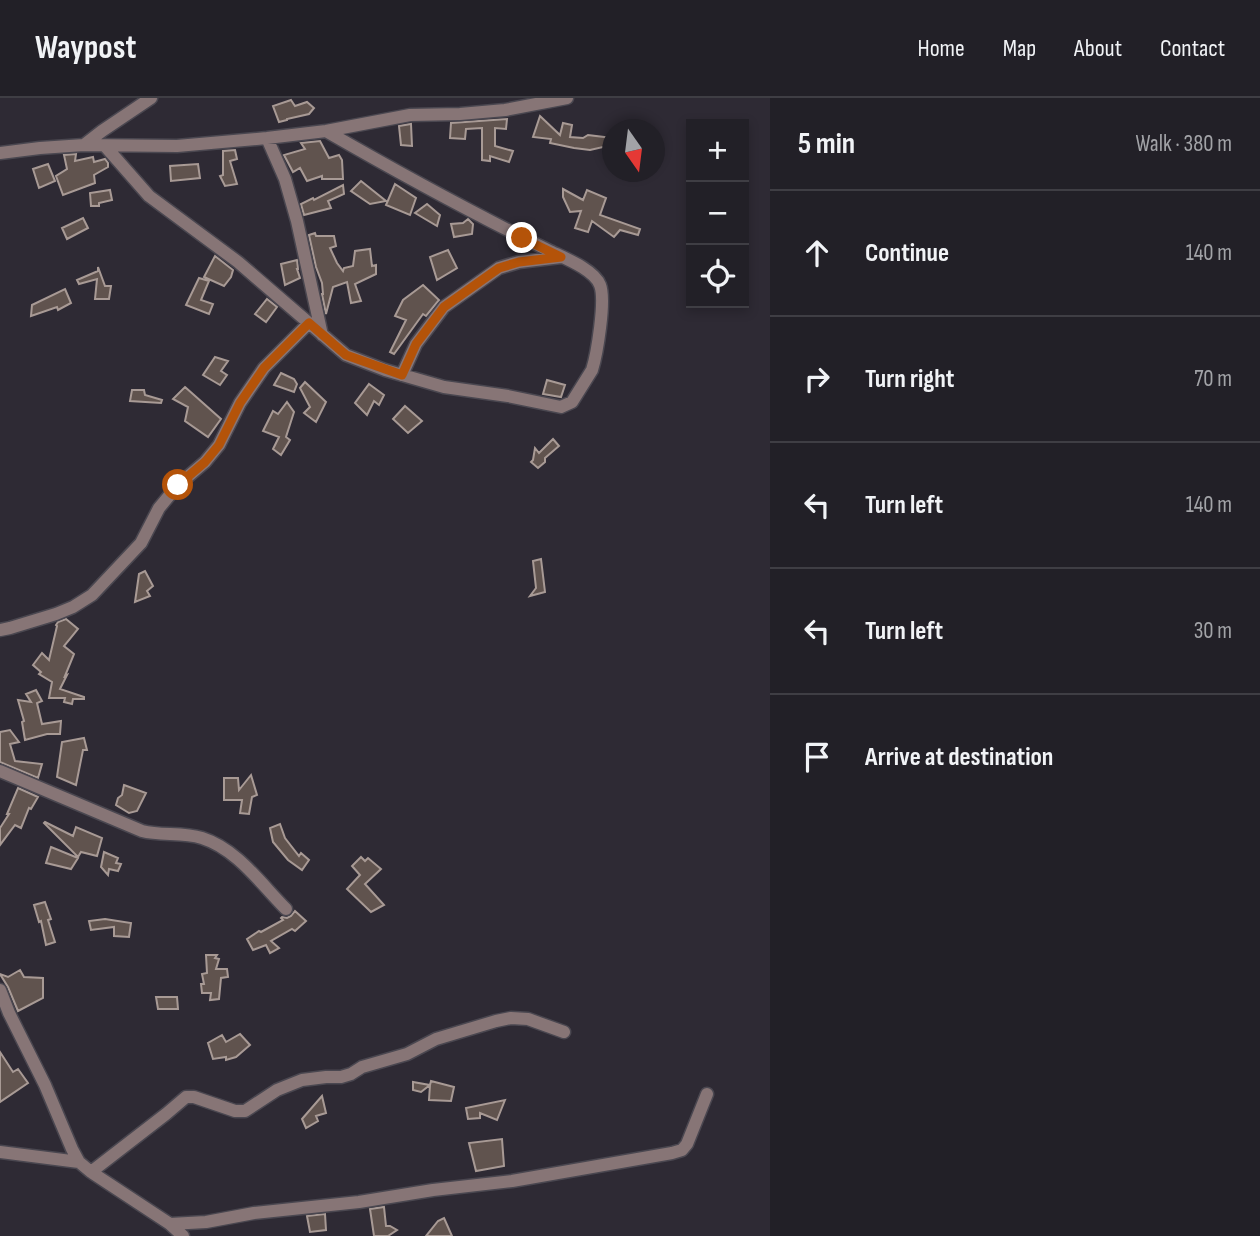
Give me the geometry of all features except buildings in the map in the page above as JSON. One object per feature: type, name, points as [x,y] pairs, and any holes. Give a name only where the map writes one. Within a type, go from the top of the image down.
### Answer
[{"type":"street","points":[[84,145],[151,98]]},
{"type":"street","points":[[0,153],[84,145],[177,146],[267,138],[326,131],[410,115],[505,110],[567,98]]},
{"type":"street","points":[[105,146],[149,196],[237,262],[346,355],[443,387],[561,407],[572,402],[593,364],[602,296],[595,276],[579,265],[447,199],[326,131]]},
{"type":"street","points":[[267,138],[285,179],[298,221],[322,335]]},
{"type":"street","points":[[402,375],[416,344],[444,307],[499,268],[519,262],[561,257]]},
{"type":"street","points":[[0,630],[56,614],[92,595],[141,543],[159,508],[178,485],[205,462],[219,445],[240,403],[264,368],[309,323]]},
{"type":"street","points":[[0,771],[142,831],[203,838],[228,850],[286,909]]},
{"type":"street","points":[[0,990],[79,1162],[170,1224],[183,1236]]},
{"type":"street","points":[[91,1172],[186,1097],[194,1097],[235,1111],[245,1111],[277,1090],[302,1080],[351,1074],[362,1067],[407,1054],[436,1039],[496,1021],[528,1019],[564,1032]]},
{"type":"street","points":[[170,1224],[206,1222],[254,1213],[512,1181],[672,1153],[682,1150],[687,1144],[707,1094]]},
{"type":"street","points":[[0,1152],[79,1162]]},
{"type":"route","points":[[178,485],[205,462],[219,445],[240,403],[264,368],[309,323],[346,355],[402,375],[416,344],[444,307],[499,268],[519,262],[561,257],[522,238]]}]
